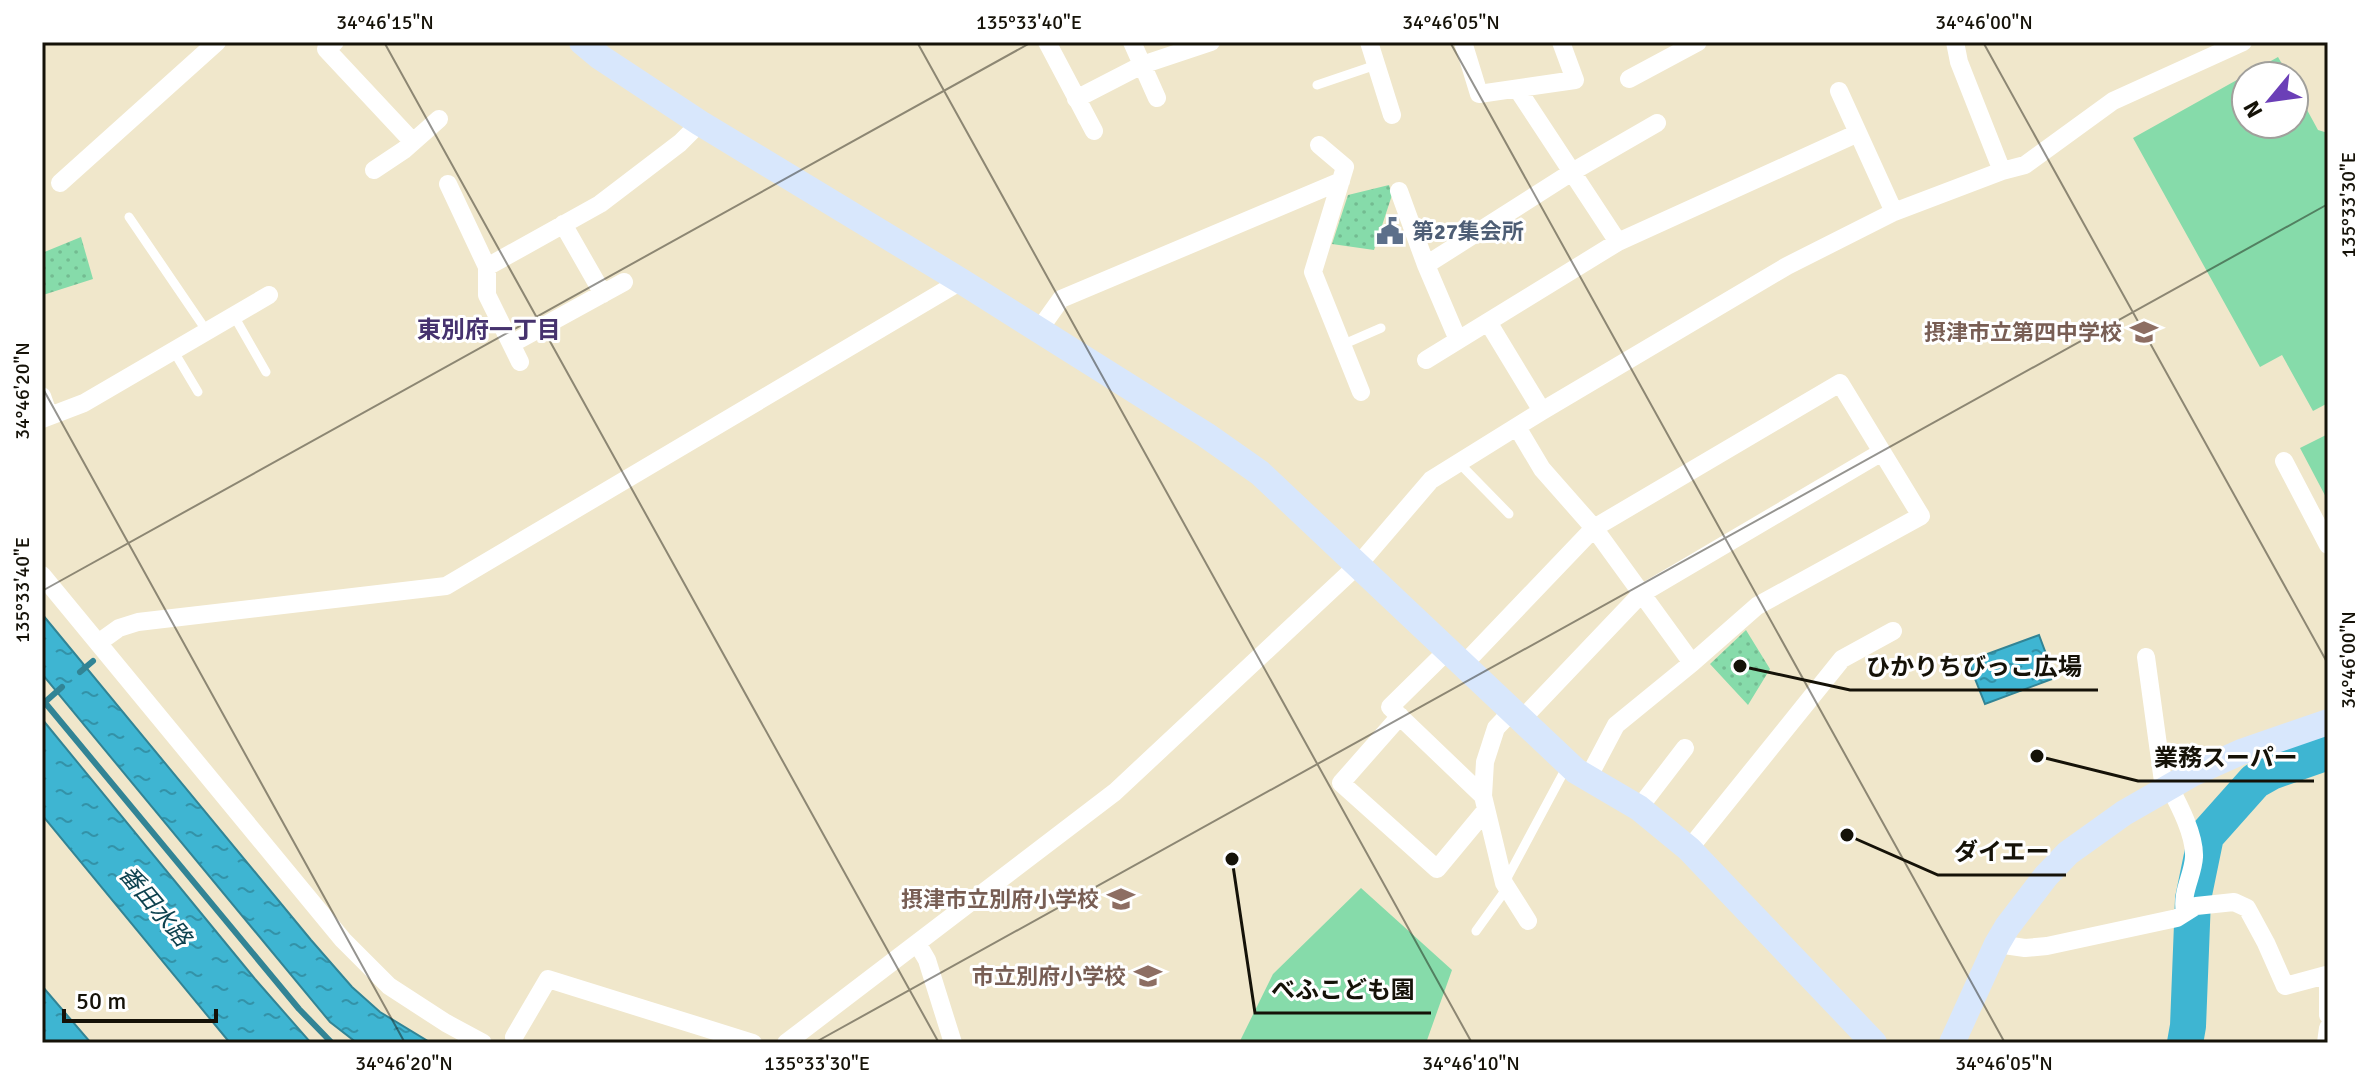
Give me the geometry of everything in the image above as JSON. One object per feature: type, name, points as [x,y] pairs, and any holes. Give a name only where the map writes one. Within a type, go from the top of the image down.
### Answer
[{"type":"street","points":[[60,183],[217,42]]},
{"type":"street","points":[[335,42],[326,49],[413,142]]},
{"type":"street","points":[[582,42],[700,123],[961,281],[1206,435],[1260,473],[1578,770],[1639,808],[1689,849],[1874,1043]]},
{"type":"street","points":[[1047,42],[1094,131]]},
{"type":"street","points":[[1132,42],[1157,98]]},
{"type":"street","points":[[1076,99],[1142,65],[1211,42]]},
{"type":"street","points":[[1369,42],[1392,115]]},
{"type":"street","points":[[1463,42],[1479,94],[1575,80],[1561,42]]},
{"type":"street","points":[[1629,79],[1698,42]]},
{"type":"street","points":[[1955,42],[1959,62],[2002,171]]},
{"type":"street","points":[[786,1043],[1115,792],[1359,564],[1431,480],[1787,266],[1894,212],[2025,165],[2113,101],[2243,42]]},
{"type":"street","points":[[1518,90],[1618,242]]},
{"type":"street","points":[[1839,91],[1894,212]]},
{"type":"street","points":[[374,170],[439,119]]},
{"type":"street","points":[[487,267],[600,204],[680,143],[700,123]]},
{"type":"street","points":[[1426,265],[1572,172],[1657,123]]},
{"type":"street","points":[[1426,360],[1618,242],[1858,133]]},
{"type":"street","points":[[1319,145],[1345,167],[1313,272],[1361,392]]},
{"type":"street","points":[[1039,330],[1061,299],[1341,181]]},
{"type":"street","points":[[448,184],[487,267],[487,295],[520,362]]},
{"type":"street","points":[[1399,191],[1458,340]]},
{"type":"street","points":[[563,224],[603,294]]},
{"type":"street","points":[[98,643],[119,628],[138,622],[446,586],[961,281]]},
{"type":"street","points":[[511,344],[624,282]]},
{"type":"street","points":[[42,396],[45,418],[84,403],[269,295]]},
{"type":"street","points":[[1488,322],[1542,411]]},
{"type":"street","points":[[1485,803],[1390,707],[1456,656],[1594,528],[1840,383],[1921,516],[1757,606],[1616,725],[1578,770]]},
{"type":"street","points":[[1517,427],[1542,469],[1594,528],[1692,663]]},
{"type":"street","points":[[1528,921],[1506,885],[1485,803],[1485,762],[1496,728],[1518,715],[1641,594],[1882,452]]},
{"type":"street","points":[[2284,461],[2328,545]]},
{"type":"street","points":[[42,575],[343,940],[389,986],[483,1043]]},
{"type":"street","points":[[1689,849],[1842,659],[1893,631]]},
{"type":"street","points":[[2146,657],[2166,787],[2179,805],[2194,857],[2186,884],[2189,910]]},
{"type":"street","points":[[1400,716],[1341,783],[1437,869],[1485,803]]},
{"type":"street","points":[[1952,1043],[1997,944],[2027,900],[2068,853],[2094,832],[2166,787],[2241,752],[2328,722]]},
{"type":"street","points":[[1639,808],[1685,748]]},
{"type":"street","points":[[1997,944],[2025,948],[2047,946],[2177,918],[2189,910],[2234,902],[2247,908],[2285,986],[2327,975],[2328,1015]]},
{"type":"street","points":[[917,943],[927,960],[953,1043]]},
{"type":"street","points":[[514,1037],[548,979],[702,1036],[753,1043]]},
{"type":"street","points":[[2326,1043],[2328,1028]]},
{"type":"lane","points":[[1317,85],[1376,65]]},
{"type":"lane","points":[[129,217],[206,330]]},
{"type":"lane","points":[[234,315],[266,372]]},
{"type":"lane","points":[[1342,345],[1381,328]]},
{"type":"lane","points":[[173,350],[198,392]]},
{"type":"lane","points":[[1459,463],[1509,514]]},
{"type":"lane","points":[[1476,931],[1578,770]]},
{"type":"green space","points":[[2230,84],[2230,140],[2310,140],[2310,115],[2318,130],[2328,133],[2328,403],[2313,411],[2282,355],[2260,367],[2133,138]]},
{"type":"green space","points":[[1389,185],[1392,195],[1374,250],[1332,244],[1348,195]]},
{"type":"green space","points":[[81,237],[93,279],[43,295],[42,253]]},
{"type":"green space","points":[[2328,434],[2328,501],[2300,448]]},
{"type":"green space","points":[[1746,630],[1770,669],[1748,705],[1710,664]]},
{"type":"green space","points":[[1361,888],[1452,970],[1426,1043],[1239,1043],[1273,974]]},
{"type":"water","points":[[42,614],[352,987],[380,1012],[431,1043],[357,1043],[330,1022],[42,674]]},
{"type":"water","points":[[2039,635],[2055,678],[1985,704],[1968,661]]},
{"type":"water","name":"番田水路","points":[[42,719],[311,1043],[230,1043],[42,815]]},
{"type":"water","points":[[42,986],[91,1043],[42,1043]]},
{"type":"waterway","points":[[80,672],[93,661]]},
{"type":"waterway","points":[[45,702],[62,687]]},
{"type":"waterway","points":[[42,699],[299,1009],[332,1043]]},
{"type":"waterway","points":[[2185,1043],[2193,899],[2206,836],[2255,781],[2271,772],[2328,752]]},
{"type":"place","name":"第27集会所","points":[[1390,231]]},
{"type":"place","name":"摂津市立第四中学校","points":[[2144,332]]},
{"type":"place","name":"ひかりちびっこ広場","points":[[1740,666]]},
{"type":"place","name":"業務スーパー","points":[[2037,756]]},
{"type":"place","name":"ダイエー","points":[[1847,835]]},
{"type":"place","name":"べふこども園","points":[[1232,859]]},
{"type":"place","name":"摂津市立別府小学校","points":[[1121,899]]},
{"type":"place","name":"市立別府小学校","points":[[1148,976]]},
{"type":"district","name":"東別府一丁目","points":[[489,330]]}]
